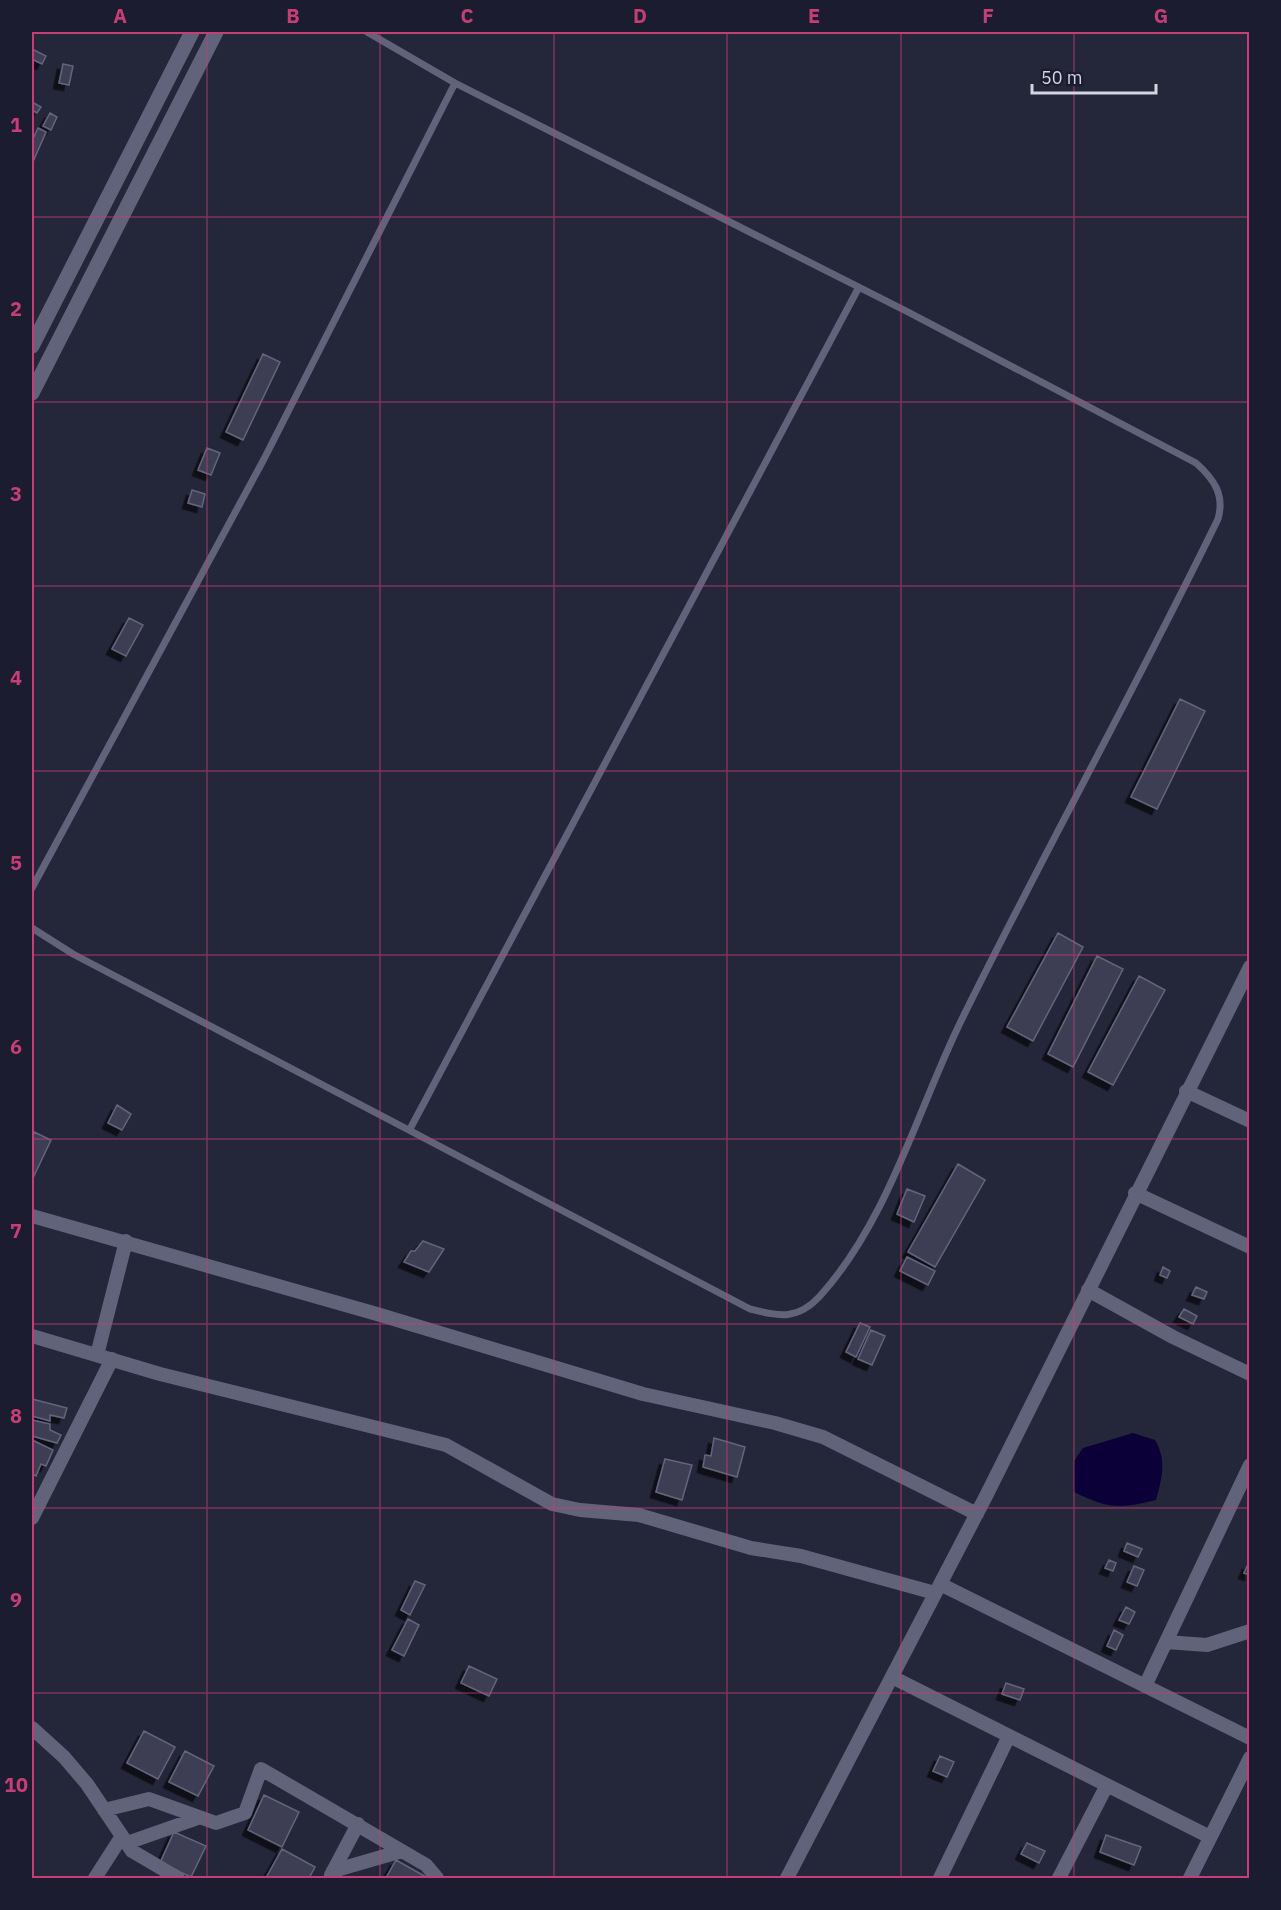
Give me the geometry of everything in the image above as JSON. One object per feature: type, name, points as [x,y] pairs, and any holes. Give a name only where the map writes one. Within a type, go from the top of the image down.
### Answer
[{"type":"street","points":[[32,346],[192,32]]},
{"type":"street","points":[[32,393],[216,32]]},
{"type":"street","points":[[787,1878],[938,1589],[1250,967]]},
{"type":"street","points":[[1186,1091],[1250,1121]]},
{"type":"street","points":[[1135,1193],[1250,1247]]},
{"type":"street","points":[[32,1216],[126,1241],[643,1394],[775,1423],[824,1437],[976,1514]]},
{"type":"street","points":[[97,1355],[126,1241]]},
{"type":"street","points":[[1088,1290],[1173,1337],[1250,1374]]},
{"type":"street","points":[[32,1336],[112,1359],[446,1445],[552,1504],[580,1510],[639,1515],[751,1548],[801,1556],[938,1589],[1250,1738]]},
{"type":"street","points":[[32,1518],[112,1359]]},
{"type":"street","points":[[1145,1686],[1250,1465]]},
{"type":"street","points":[[1166,1642],[1207,1645],[1250,1632]]},
{"type":"street","points":[[892,1677],[1210,1837]]},
{"type":"street","points":[[33,1734],[64,1756],[132,1851],[178,1878]]},
{"type":"street","points":[[940,1878],[1009,1736]]},
{"type":"street","points":[[1190,1878],[1250,1758]]},
{"type":"street","points":[[104,1810],[149,1799],[216,1823],[245,1813],[261,1769],[426,1865],[437,1878]]},
{"type":"street","points":[[1059,1878],[1107,1785]]},
{"type":"street","points":[[98,1876],[124,1840],[198,1818]]},
{"type":"street","points":[[331,1875],[358,1824]]},
{"type":"street","points":[[331,1875],[402,1851]]},
{"type":"street","points":[[147,1861],[159,1878]]},
{"type":"lane","points":[[32,928],[73,954],[750,1309],[778,1316],[794,1315],[819,1298],[853,1252],[888,1188],[960,1024],[1052,838],[1189,579],[1218,519],[1221,507],[1212,478],[1196,463],[859,287],[455,82],[367,32]]},
{"type":"lane","points":[[32,888],[264,459],[455,82]]},
{"type":"lane","points":[[410,1129],[859,287]]},
{"type":"shaded area","points":[[1133,1433],[1155,1440],[1159,1447],[1162,1469],[1156,1500],[1114,1506],[1096,1502],[1074,1492],[1074,1461],[1083,1448]]},
{"type":"building","points":[[32,49],[46,56],[42,64],[32,59]]},
{"type":"building","points":[[63,64],[73,66],[69,85],[59,83]]},
{"type":"building","points":[[32,102],[41,107],[37,113],[32,110]]},
{"type":"building","points":[[50,113],[57,117],[51,130],[43,126]]},
{"type":"building","points":[[38,128],[46,132],[32,164],[32,141]]},
{"type":"building","points":[[263,354],[280,362],[243,440],[226,432]]},
{"type":"building","points":[[207,448],[220,453],[211,475],[198,470]]},
{"type":"building","points":[[192,490],[205,494],[202,507],[188,503]]},
{"type":"building","points":[[129,618],[143,625],[126,656],[112,649]]},
{"type":"building","points":[[1180,699],[1205,711],[1157,809],[1131,797]]},
{"type":"building","points":[[1058,933],[1083,947],[1033,1041],[1007,1027]]},
{"type":"building","points":[[1097,956],[1123,969],[1073,1067],[1048,1054]]},
{"type":"building","points":[[1139,976],[1165,990],[1113,1085],[1088,1072]]},
{"type":"building","points":[[117,1105],[131,1114],[122,1130],[108,1123]]},
{"type":"building","points":[[34,1132],[51,1140],[32,1180],[32,1137]]},
{"type":"building","points":[[958,1164],[985,1180],[935,1267],[908,1252]]},
{"type":"building","points":[[907,1189],[925,1196],[914,1222],[897,1214]]},
{"type":"building","points":[[423,1241],[444,1249],[429,1272],[404,1262],[411,1251],[415,1251]]},
{"type":"building","points":[[907,1257],[935,1271],[928,1285],[900,1271]]},
{"type":"building","points":[[1163,1267],[1170,1271],[1167,1278],[1160,1275]]},
{"type":"building","points":[[1196,1287],[1207,1292],[1204,1299],[1192,1295]]},
{"type":"building","points":[[1184,1309],[1197,1316],[1193,1324],[1179,1317]]},
{"type":"building","points":[[860,1323],[870,1327],[856,1357],[846,1352]]},
{"type":"building","points":[[871,1330],[885,1336],[872,1365],[858,1359]]},
{"type":"building","points":[[32,1399],[67,1408],[64,1418],[50,1415],[50,1421],[32,1416]]},
{"type":"building","points":[[32,1420],[50,1424],[50,1430],[61,1435],[57,1443],[32,1436]]},
{"type":"building","points":[[714,1438],[745,1447],[737,1477],[703,1467],[705,1455],[711,1456]]},
{"type":"building","points":[[32,1440],[53,1450],[46,1466],[41,1464],[36,1476],[32,1474]]},
{"type":"building","points":[[665,1459],[692,1465],[682,1500],[656,1492]]},
{"type":"building","points":[[1127,1543],[1142,1549],[1138,1557],[1124,1551]]},
{"type":"building","points":[[1109,1560],[1116,1563],[1113,1571],[1105,1568]]},
{"type":"building","points":[[1248,1564],[1250,1565],[1250,1575],[1244,1573]]},
{"type":"building","points":[[1134,1566],[1144,1570],[1137,1586],[1127,1582]]},
{"type":"building","points":[[415,1581],[425,1585],[410,1615],[401,1610]]},
{"type":"building","points":[[1126,1607],[1135,1612],[1129,1624],[1119,1620]]},
{"type":"building","points":[[408,1619],[419,1625],[404,1656],[392,1650]]},
{"type":"building","points":[[1114,1630],[1123,1635],[1116,1650],[1107,1646]]},
{"type":"building","points":[[469,1666],[497,1679],[489,1696],[461,1683]]},
{"type":"building","points":[[1006,1683],[1024,1689],[1020,1700],[1002,1694]]},
{"type":"building","points":[[144,1731],[175,1747],[158,1779],[127,1763]]},
{"type":"building","points":[[185,1751],[214,1766],[198,1796],[169,1782]]},
{"type":"building","points":[[940,1756],[954,1762],[947,1777],[933,1771]]},
{"type":"building","points":[[264,1795],[299,1812],[282,1847],[248,1830]]},
{"type":"building","points":[[174,1832],[206,1846],[191,1877],[160,1863]]},
{"type":"building","points":[[1106,1835],[1141,1847],[1134,1865],[1100,1852]]},
{"type":"building","points":[[1027,1843],[1045,1851],[1039,1863],[1021,1854]]},
{"type":"building","points":[[282,1849],[315,1867],[309,1878],[266,1878]]},
{"type":"building","points":[[396,1860],[428,1878],[386,1878]]}]
